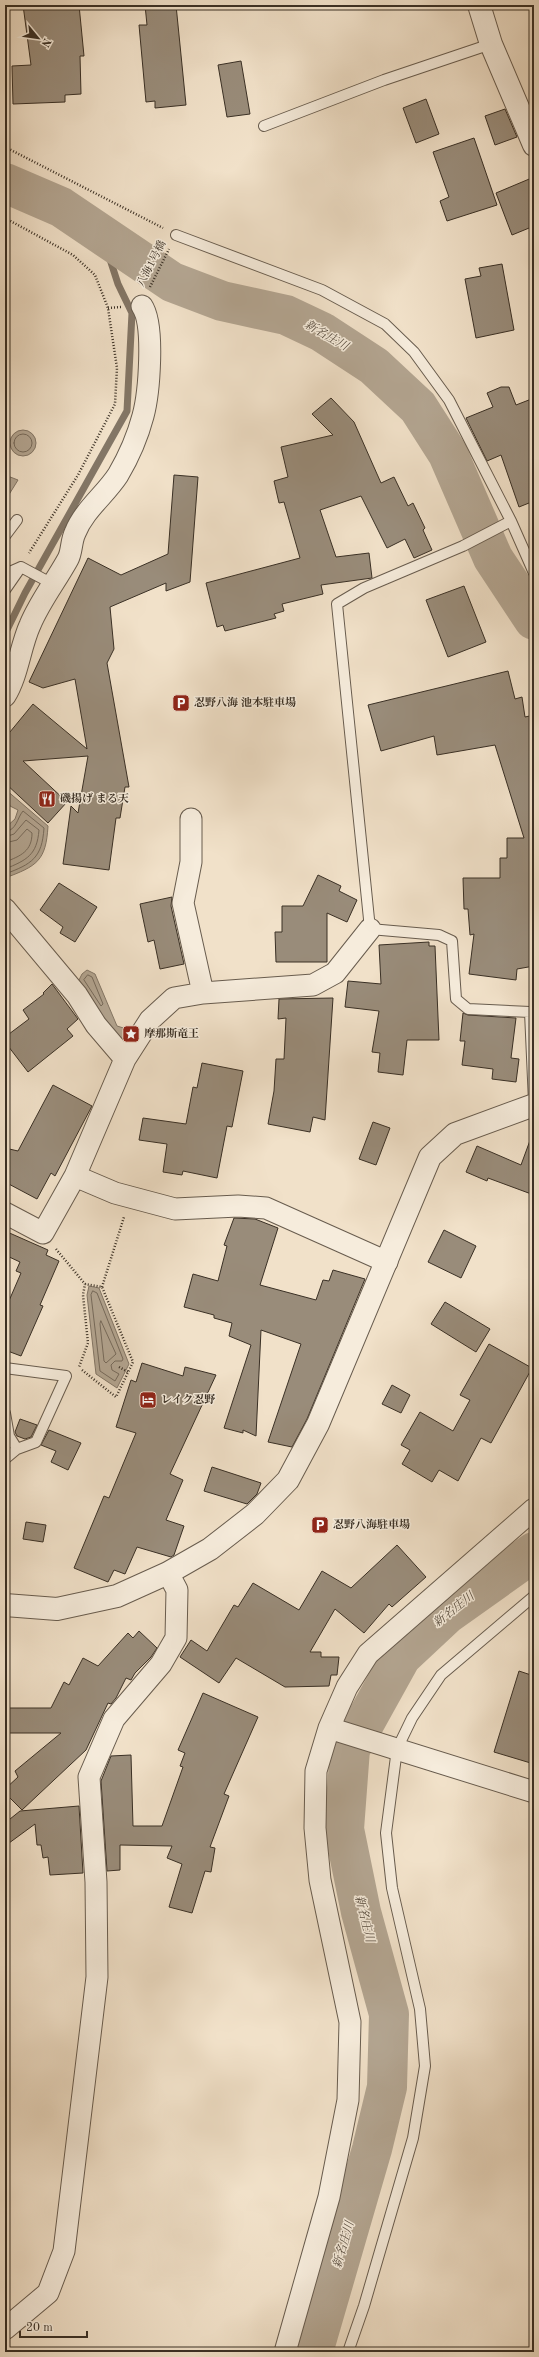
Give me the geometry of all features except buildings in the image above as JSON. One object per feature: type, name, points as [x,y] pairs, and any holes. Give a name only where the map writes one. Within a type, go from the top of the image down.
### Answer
[{"type":"street","points":[[479,5],[491,44],[534,145]]},
{"type":"street","points":[[5,696],[29,625],[50,583],[69,558],[75,533],[92,506],[108,490],[119,473],[143,416],[149,378],[149,347],[145,299]]},
{"type":"street","points":[[190,819],[191,862],[183,903],[202,993]]},
{"type":"street","points":[[5,909],[77,995],[96,1026],[125,1059]]},
{"type":"street","points":[[5,1213],[43,1233],[75,1176],[125,1059],[150,1020],[174,998],[202,993],[313,985],[335,973],[370,929]]},
{"type":"street","points":[[5,1605],[57,1609],[117,1596],[168,1573],[210,1549],[255,1514],[288,1480],[318,1424],[430,1157],[455,1134],[534,1105]]},
{"type":"street","points":[[75,1176],[130,1198],[175,1209],[238,1206],[266,1208],[387,1262]]},
{"type":"street","points":[[285,2352],[329,2197],[348,2100],[350,2022],[320,1880],[315,1828],[316,1771],[347,1687],[368,1654],[534,1509]]},
{"type":"street","points":[[5,2329],[48,2293],[64,2251],[97,1977],[96,1882],[89,1776],[114,1720],[161,1664],[176,1638],[177,1590],[168,1573]]},
{"type":"street","points":[[332,1729],[534,1792]]},
{"type":"lane","points":[[264,126],[384,80],[491,44]]},
{"type":"lane","points":[[174,239],[322,290],[385,324],[414,352],[449,400],[511,521],[534,572]]},
{"type":"lane","points":[[5,536],[17,520]]},
{"type":"lane","points":[[511,521],[463,546],[364,588],[336,604],[370,929],[439,935],[452,941],[456,999],[468,1009],[530,1012],[534,1102]]},
{"type":"lane","points":[[20,567],[50,583]]},
{"type":"lane","points":[[5,574],[20,567]]},
{"type":"lane","points":[[5,590],[20,567]]},
{"type":"lane","points":[[5,1368],[66,1376],[36,1442],[17,1449],[5,1459]]},
{"type":"lane","points":[[5,1413],[9,1436],[17,1449]]},
{"type":"lane","points":[[348,2352],[364,2306],[413,2138],[425,2066],[420,2009],[392,1888],[386,1833],[396,1749],[412,1718],[441,1675],[534,1596]]},
{"type":"path","points":[[5,141],[8,149]]},
{"type":"path","points":[[5,147],[174,239]]},
{"type":"path","points":[[5,218],[73,255],[95,275],[108,308],[117,368],[115,404],[78,475],[20,567]]},
{"type":"path","name":"八海1号橋","points":[[145,299],[174,239]]},
{"type":"path","points":[[108,308],[113,307]]},
{"type":"path","points":[[5,791],[9,786]]},
{"type":"path","points":[[5,798],[7,804],[5,813]]},
{"type":"path","points":[[79,1367],[116,1397],[133,1362],[102,1287],[130,1198]]},
{"type":"path","points":[[43,1233],[85,1284],[102,1287]]},
{"type":"path","points":[[76,1369],[79,1367],[88,1343],[83,1295],[85,1284]]},
{"type":"path","points":[[119,1367],[128,1372]]},
{"type":"water","points":[[23,430],[32,434],[36,443],[32,452],[23,456],[14,452],[10,443],[14,434]]},
{"type":"water","points":[[5,475],[18,480],[5,501]]},
{"type":"water","points":[[5,789],[48,826],[45,847],[38,861],[25,870],[5,878],[5,828],[15,819],[18,810],[10,806]]},
{"type":"water","points":[[87,970],[95,974],[117,1026],[130,1030],[128,1035],[122,1039],[114,1036],[108,1029],[79,980],[82,974]]},
{"type":"water","points":[[89,1286],[99,1288],[129,1364],[117,1388],[96,1374],[87,1295]]},
{"type":"waterway","name":"新名庄川","points":[[5,183],[61,207],[172,282],[222,301],[286,315],[322,332],[374,366],[418,407],[448,454],[493,558],[534,620]]},
{"type":"waterway","points":[[5,634],[25,593],[127,411],[132,313],[118,284],[107,250],[88,224]]},
{"type":"waterway","name":"新名庄川","points":[[313,2352],[372,2149],[387,2087],[389,2014],[361,1912],[344,1829],[350,1749],[401,1657],[447,1614],[534,1552]]},
{"type":"place","name":"忍野八海 池本駐車場","points":[[181,703]]},
{"type":"place","name":"磯揚げ まる天","points":[[47,799]]},
{"type":"place","name":"摩那斯竜王","points":[[131,1034]]},
{"type":"place","name":"レイク忍野","points":[[148,1400]]},
{"type":"place","name":"忍野八海駐車場","points":[[320,1525]]}]
